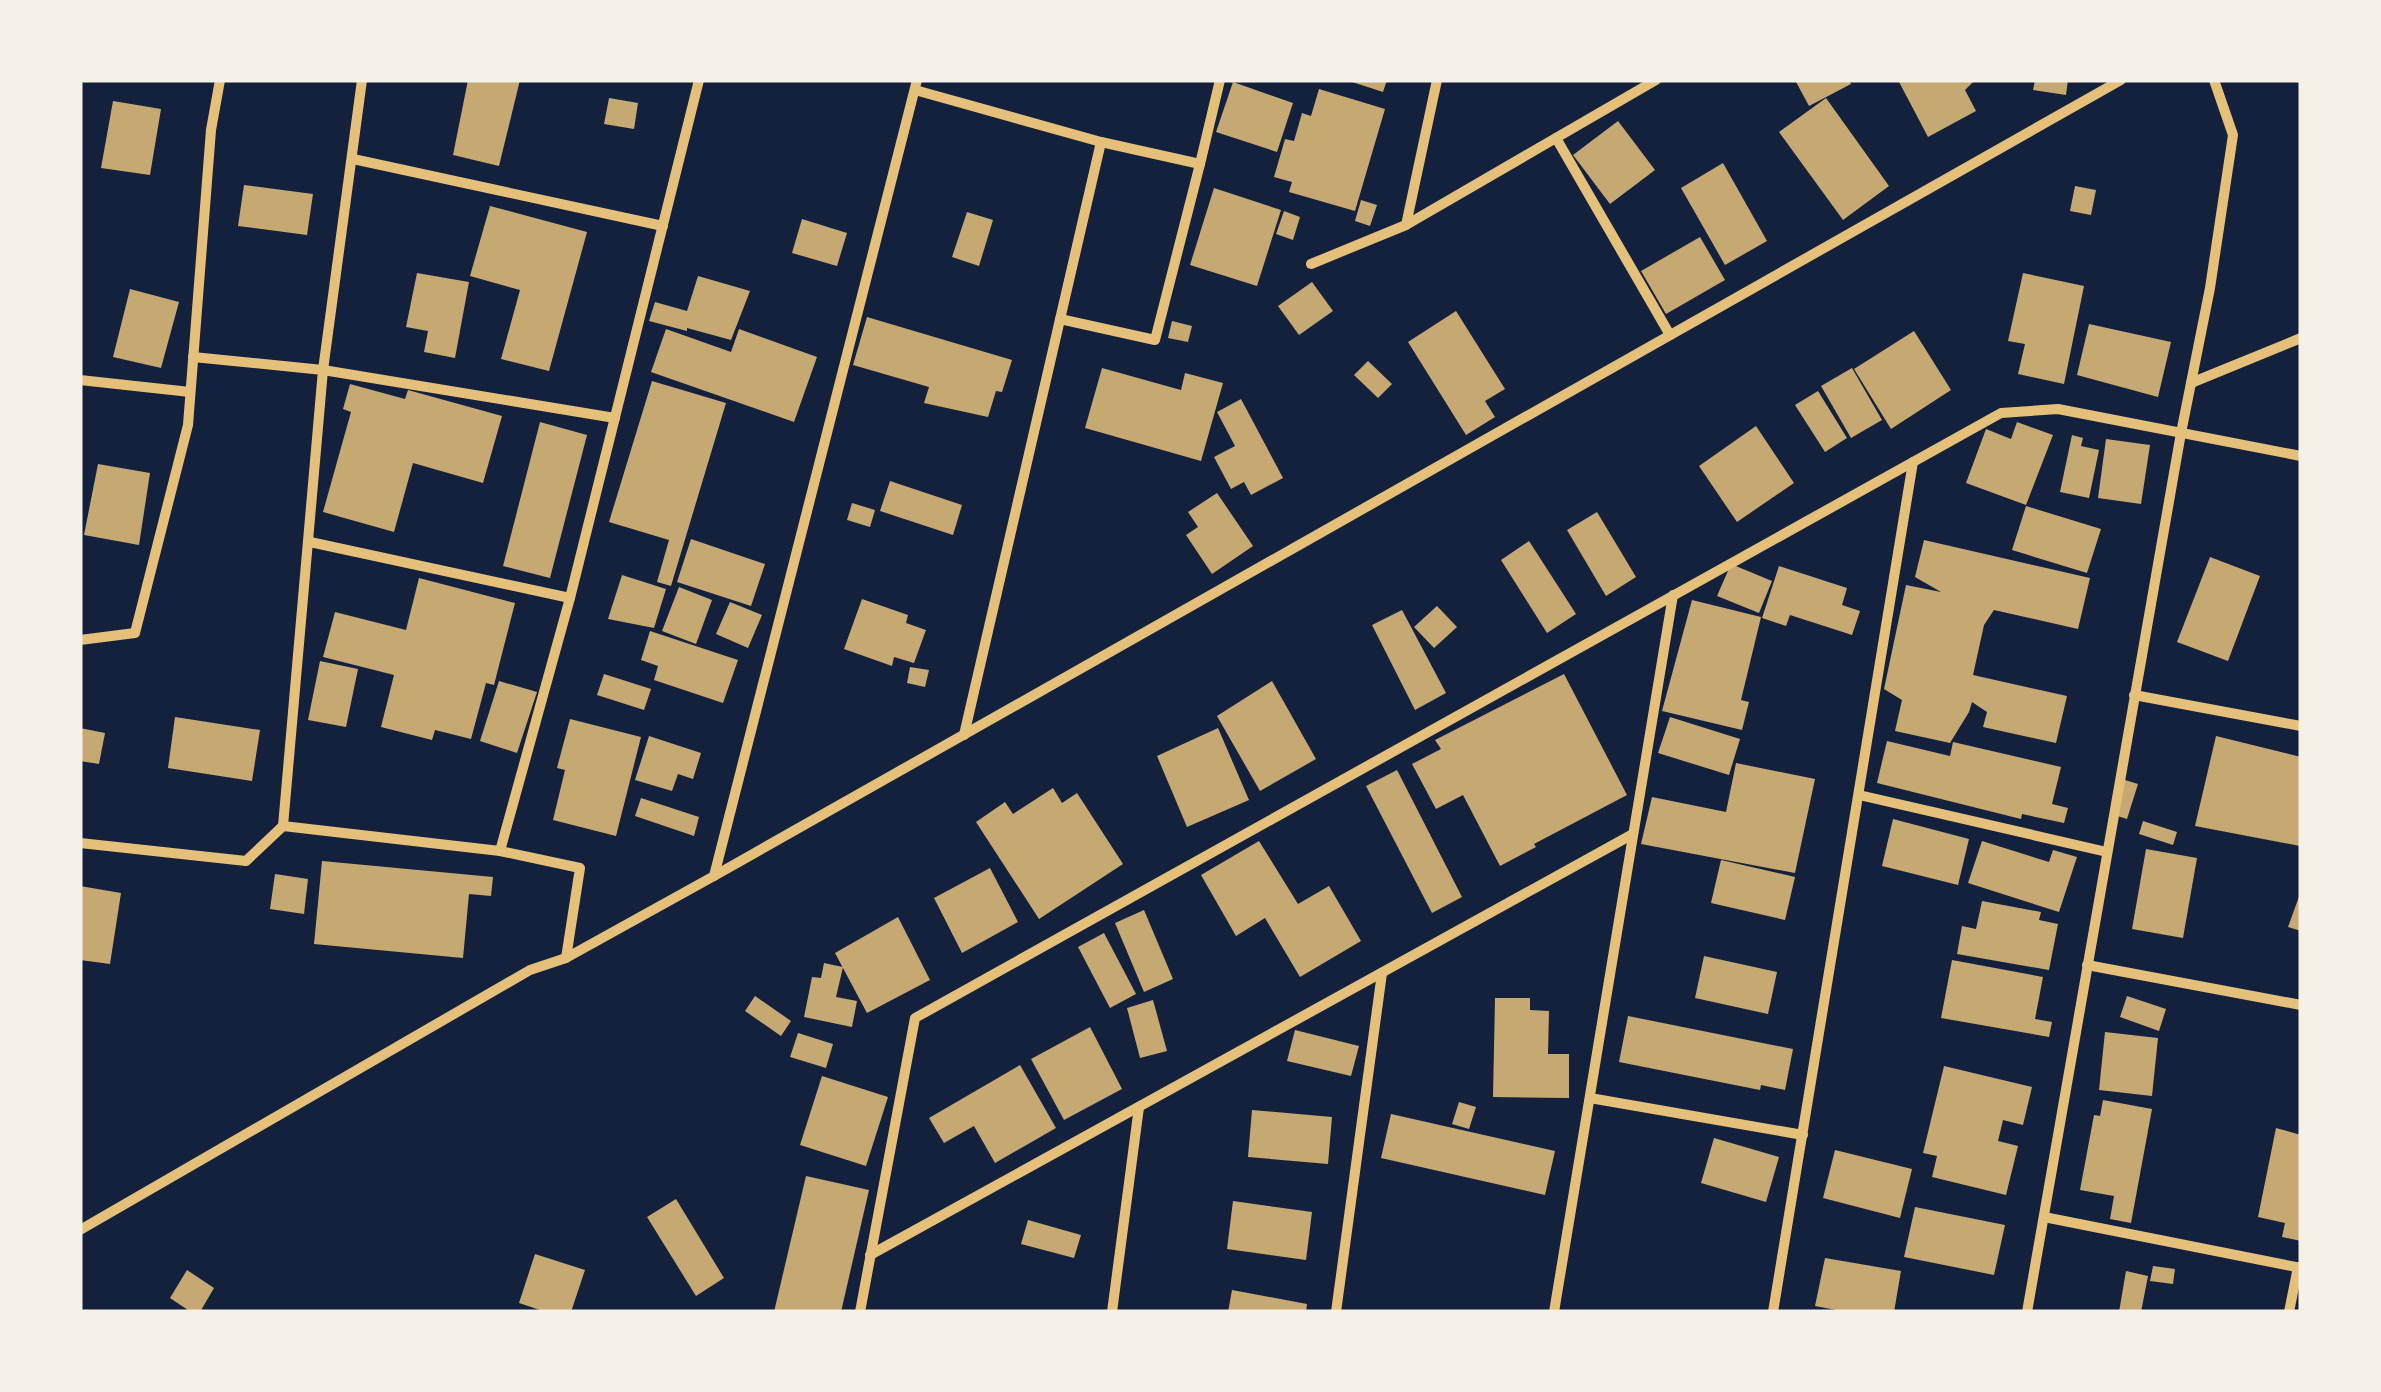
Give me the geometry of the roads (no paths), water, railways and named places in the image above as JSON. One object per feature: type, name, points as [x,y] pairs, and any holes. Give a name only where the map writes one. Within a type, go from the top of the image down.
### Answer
[{"type":"street","points":[[80,640],[135,632],[188,425],[211,130],[220,80]]},
{"type":"street","points":[[80,843],[246,861],[283,826],[323,370],[362,80]]},
{"type":"street","points":[[500,851],[570,598],[699,80]]},
{"type":"street","points":[[1060,319],[1155,340],[1220,80]]},
{"type":"street","points":[[1406,225],[1437,80]]},
{"type":"street","points":[[1311,264],[1406,225],[1656,80]]},
{"type":"street","points":[[80,1230],[530,970],[566,958],[714,876],[2122,80]]},
{"type":"street","points":[[2027,1312],[2180,432],[2210,288],[2233,134],[2214,80]]},
{"type":"street","points":[[714,876],[916,85],[1101,142],[1200,164]]},
{"type":"street","points":[[1556,138],[1670,335]]},
{"type":"street","points":[[964,735],[1101,142]]},
{"type":"street","points":[[353,159],[663,226]]},
{"type":"street","points":[[2191,382],[2301,338]]},
{"type":"street","points":[[193,357],[323,370],[615,418]]},
{"type":"street","points":[[80,380],[190,392]]},
{"type":"street","points":[[860,1312],[915,1018],[2001,413],[2058,410],[2301,456]]},
{"type":"street","points":[[1774,1312],[1914,462]]},
{"type":"street","points":[[310,542],[570,598]]},
{"type":"street","points":[[1554,1312],[1673,596]]},
{"type":"street","points":[[2134,696],[2301,726]]},
{"type":"street","points":[[1858,794],[2107,852]]},
{"type":"street","points":[[283,826],[500,851],[580,868],[566,958]]},
{"type":"street","points":[[870,1255],[1634,834]]},
{"type":"street","points":[[2087,965],[2301,1005]]},
{"type":"street","points":[[1336,1312],[1382,973]]},
{"type":"street","points":[[1590,1098],[1803,1135]]},
{"type":"street","points":[[1112,1312],[1139,1107]]},
{"type":"street","points":[[2044,1217],[2299,1268],[2289,1312]]}]
